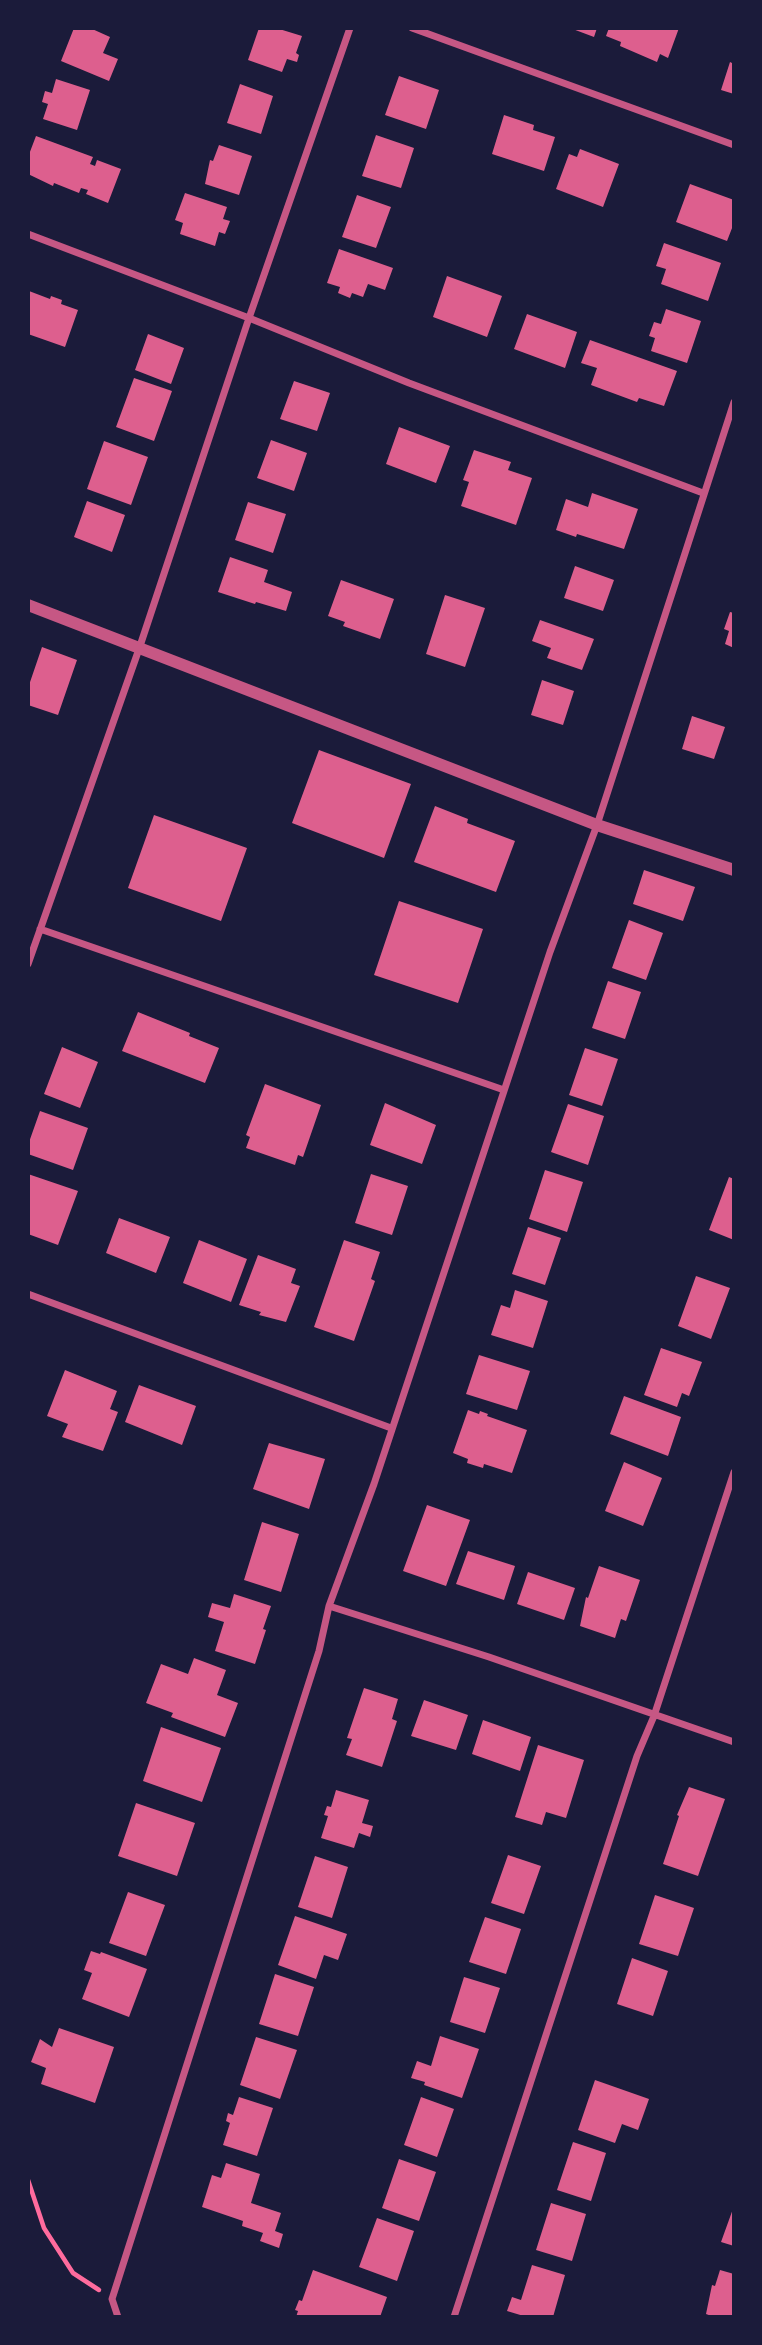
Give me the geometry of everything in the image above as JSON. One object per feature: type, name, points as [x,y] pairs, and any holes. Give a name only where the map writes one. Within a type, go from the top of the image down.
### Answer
[{"type":"street","points":[[28,964],[139,649],[249,317],[350,28]]},
{"type":"street","points":[[412,28],[734,145]]},
{"type":"street","points":[[28,234],[249,317],[409,383],[704,493]]},
{"type":"street","points":[[118,2317],[111,2299],[319,1651],[329,1606],[374,1484],[499,1113],[504,1090],[550,952],[597,825],[734,402]]},
{"type":"street","points":[[28,605],[597,825],[734,870]]},
{"type":"street","points":[[40,929],[504,1090]]},
{"type":"street","points":[[28,1294],[391,1428]]},
{"type":"street","points":[[454,2317],[637,1756],[654,1716],[734,1472]]},
{"type":"street","points":[[329,1606],[489,1657],[734,1742]]},
{"type":"path","points":[[28,2180],[44,2228],[73,2273],[111,2299]]},
{"type":"building","points":[[74,28],[90,28],[110,37],[103,53],[118,59],[109,81],[61,61]]},
{"type":"building","points":[[259,28],[276,28],[302,36],[296,53],[299,55],[297,62],[287,59],[282,72],[248,60]]},
{"type":"building","points":[[570,28],[597,28],[594,37]]},
{"type":"building","points":[[609,28],[679,28],[668,58],[660,54],[657,62],[620,46],[621,42],[606,36]]},
{"type":"building","points":[[730,62],[734,64],[734,94],[721,90]]},
{"type":"building","points":[[399,76],[439,90],[426,129],[385,115]]},
{"type":"building","points":[[56,79],[90,90],[77,130],[43,119],[48,104],[42,102],[45,91],[52,93]]},
{"type":"building","points":[[240,84],[273,96],[261,134],[227,123]]},
{"type":"building","points":[[504,115],[534,125],[533,130],[555,137],[544,171],[492,154]]},
{"type":"building","points":[[376,135],[414,148],[401,188],[362,176]]},
{"type":"building","points":[[36,136],[93,157],[90,164],[95,166],[97,160],[121,169],[108,203],[86,194],[88,190],[81,188],[79,193],[54,183],[53,186],[28,174],[28,157]]},
{"type":"building","points":[[219,145],[252,156],[239,195],[205,184],[210,160],[213,161]]},
{"type":"building","points":[[580,149],[619,164],[603,207],[556,189],[569,154],[577,157]]},
{"type":"building","points":[[690,184],[734,200],[734,223],[727,241],[676,222]]},
{"type":"building","points":[[185,193],[227,207],[223,219],[230,221],[225,234],[219,232],[215,246],[180,234],[183,223],[175,220]]},
{"type":"building","points":[[357,195],[391,207],[376,248],[342,237]]},
{"type":"building","points":[[664,243],[721,263],[708,301],[661,284],[666,269],[656,266]]},
{"type":"building","points":[[339,249],[393,268],[385,290],[368,284],[363,297],[352,293],[350,298],[338,293],[340,287],[327,283]]},
{"type":"building","points":[[447,276],[502,296],[487,337],[433,317]]},
{"type":"building","points":[[29,291],[50,299],[51,296],[62,300],[61,304],[78,310],[65,347],[28,334]]},
{"type":"building","points":[[666,309],[701,321],[687,363],[651,351],[655,338],[649,336],[654,322],[661,324]]},
{"type":"building","points":[[527,314],[577,332],[565,368],[514,349]]},
{"type":"building","points":[[148,334],[184,348],[171,384],[135,370]]},
{"type":"building","points":[[590,340],[677,371],[664,406],[639,398],[637,402],[591,385],[597,368],[581,363]]},
{"type":"building","points":[[134,378],[172,391],[154,441],[116,427]]},
{"type":"building","points":[[294,381],[330,393],[317,431],[280,419]]},
{"type":"building","points":[[399,427],[450,446],[436,483],[386,464]]},
{"type":"building","points":[[271,440],[307,453],[294,491],[257,478]]},
{"type":"building","points":[[104,441],[148,457],[131,505],[87,489]]},
{"type":"building","points":[[474,450],[511,462],[508,470],[532,478],[516,525],[461,506],[469,482],[463,480]]},
{"type":"building","points":[[592,493],[638,509],[624,549],[556,530],[566,499],[588,507]]},
{"type":"building","points":[[87,501],[125,515],[112,552],[74,537]]},
{"type":"building","points":[[248,502],[286,514],[273,553],[235,540]]},
{"type":"building","points":[[230,557],[268,570],[264,582],[292,592],[286,611],[218,592]]},
{"type":"building","points":[[575,566],[614,580],[603,611],[564,598]]},
{"type":"building","points":[[341,580],[394,599],[380,639],[343,626],[345,622],[328,616]]},
{"type":"building","points":[[445,595],[485,608],[465,667],[426,654]]},
{"type":"building","points":[[730,612],[734,613],[734,648],[725,644],[729,631],[724,629]]},
{"type":"building","points":[[540,620],[594,639],[582,670],[547,658],[551,648],[532,641]]},
{"type":"building","points":[[42,647],[77,660],[58,715],[28,705],[28,688]]},
{"type":"building","points":[[542,680],[574,691],[563,725],[531,715]]},
{"type":"building","points":[[692,716],[725,727],[714,759],[682,749]]},
{"type":"building","points":[[319,750],[411,784],[384,858],[292,823]]},
{"type":"building","points":[[435,806],[468,819],[467,823],[515,841],[496,892],[414,862]]},
{"type":"building","points":[[154,815],[247,848],[221,921],[128,888]]},
{"type":"building","points":[[644,870],[695,887],[683,921],[633,904]]},
{"type":"building","points":[[399,901],[483,929],[458,1003],[374,975]]},
{"type":"building","points":[[629,920],[663,933],[646,980],[612,968]]},
{"type":"building","points":[[608,981],[641,992],[625,1039],[592,1028]]},
{"type":"building","points":[[138,1012],[219,1048],[205,1083],[122,1051]]},
{"type":"building","points":[[62,1047],[98,1062],[80,1108],[44,1094]]},
{"type":"building","points":[[585,1048],[618,1059],[602,1106],[569,1095]]},
{"type":"building","points":[[265,1084],[321,1105],[303,1157],[298,1155],[295,1165],[246,1148],[250,1137],[246,1135]]},
{"type":"building","points":[[385,1103],[436,1125],[422,1164],[370,1145]]},
{"type":"building","points":[[568,1104],[604,1116],[588,1165],[551,1152]]},
{"type":"building","points":[[40,1111],[88,1128],[73,1170],[28,1154],[28,1145]]},
{"type":"building","points":[[545,1170],[583,1182],[567,1232],[529,1219]]},
{"type":"building","points":[[28,1174],[78,1191],[58,1245],[28,1234]]},
{"type":"building","points":[[371,1174],[408,1186],[392,1235],[355,1223]]},
{"type":"building","points":[[729,1177],[734,1179],[734,1240],[709,1230]]},
{"type":"building","points":[[119,1218],[170,1237],[156,1273],[106,1253]]},
{"type":"building","points":[[528,1227],[561,1238],[545,1285],[512,1274]]},
{"type":"building","points":[[199,1240],[247,1259],[231,1302],[183,1283]]},
{"type":"building","points":[[344,1240],[380,1252],[371,1279],[375,1281],[354,1341],[314,1327]]},
{"type":"building","points":[[258,1255],[296,1269],[291,1283],[300,1286],[286,1322],[259,1315],[261,1312],[239,1305]]},
{"type":"building","points":[[696,1276],[730,1288],[711,1339],[678,1326]]},
{"type":"building","points":[[515,1290],[548,1301],[533,1348],[491,1335],[501,1305],[510,1308]]},
{"type":"building","points":[[661,1348],[702,1362],[689,1396],[682,1393],[677,1407],[644,1395]]},
{"type":"building","points":[[479,1355],[530,1371],[517,1410],[466,1394]]},
{"type":"building","points":[[65,1370],[117,1391],[110,1409],[118,1412],[103,1451],[62,1437],[68,1424],[47,1416]]},
{"type":"building","points":[[139,1385],[196,1406],[182,1445],[125,1422]]},
{"type":"building","points":[[624,1396],[681,1417],[668,1456],[610,1434]]},
{"type":"building","points":[[468,1410],[479,1414],[480,1411],[527,1430],[512,1473],[484,1464],[483,1468],[467,1463],[468,1459],[453,1453]]},
{"type":"building","points":[[269,1443],[325,1459],[309,1509],[253,1489]]},
{"type":"building","points":[[624,1462],[662,1478],[643,1526],[605,1511]]},
{"type":"building","points":[[427,1505],[470,1520],[446,1586],[403,1571]]},
{"type":"building","points":[[262,1522],[299,1534],[281,1592],[244,1580]]},
{"type":"building","points":[[468,1551],[515,1566],[504,1600],[456,1584]]},
{"type":"building","points":[[599,1566],[640,1580],[626,1621],[621,1619],[615,1638],[580,1626],[586,1597],[588,1598]]},
{"type":"building","points":[[528,1572],[575,1588],[564,1620],[517,1604]]},
{"type":"building","points":[[234,1594],[271,1606],[255,1664],[215,1651],[224,1622],[208,1617],[212,1603],[230,1608]]},
{"type":"building","points":[[194,1658],[226,1670],[217,1695],[238,1703],[225,1737],[171,1717],[173,1713],[146,1703],[161,1664],[188,1674]]},
{"type":"building","points":[[364,1688],[398,1699],[392,1719],[397,1721],[382,1767],[346,1755],[352,1739],[347,1738]]},
{"type":"building","points":[[424,1700],[468,1715],[456,1750],[411,1736]]},
{"type":"building","points":[[483,1720],[531,1737],[520,1771],[472,1754]]},
{"type":"building","points":[[161,1727],[221,1748],[202,1802],[143,1781]]},
{"type":"building","points":[[538,1745],[584,1760],[566,1818],[546,1812],[542,1825],[515,1817]]},
{"type":"building","points":[[689,1787],[725,1799],[698,1876],[663,1864],[679,1816],[677,1815]]},
{"type":"building","points":[[336,1790],[369,1800],[362,1823],[373,1826],[370,1837],[359,1833],[354,1848],[321,1838],[328,1816],[324,1815],[327,1806],[331,1807]]},
{"type":"building","points":[[136,1803],[195,1823],[177,1876],[118,1856]]},
{"type":"building","points":[[508,1855],[541,1866],[524,1914],[491,1903]]},
{"type":"building","points":[[315,1856],[348,1867],[332,1918],[298,1907]]},
{"type":"building","points":[[128,1892],[165,1905],[146,1956],[109,1943]]},
{"type":"building","points":[[655,1895],[694,1908],[678,1956],[639,1944]]},
{"type":"building","points":[[295,1916],[347,1934],[338,1960],[324,1955],[316,1979],[278,1965]]},
{"type":"building","points":[[485,1917],[521,1929],[506,1974],[469,1962]]},
{"type":"building","points":[[91,1951],[101,1952],[147,1969],[129,2017],[82,1999],[92,1973],[84,1970]]},
{"type":"building","points":[[632,1958],[668,1971],[653,2016],[617,2004]]},
{"type":"building","points":[[275,1974],[314,1987],[298,2036],[259,2024]]},
{"type":"building","points":[[464,1977],[500,1988],[485,2033],[450,2022]]},
{"type":"building","points":[[59,2028],[114,2047],[95,2103],[41,2084],[46,2068],[31,2062],[40,2039],[52,2047]]},
{"type":"building","points":[[440,2036],[479,2049],[462,2098],[411,2078],[417,2061],[431,2066]]},
{"type":"building","points":[[256,2037],[297,2050],[280,2099],[240,2085]]},
{"type":"building","points":[[595,2080],[649,2099],[638,2130],[622,2124],[615,2143],[578,2130]]},
{"type":"building","points":[[239,2097],[273,2108],[257,2156],[223,2145],[230,2123],[226,2121],[228,2113],[233,2115]]},
{"type":"building","points":[[421,2097],[454,2109],[437,2157],[404,2145]]},
{"type":"building","points":[[573,2142],[606,2153],[591,2201],[557,2190]]},
{"type":"building","points":[[399,2159],[436,2172],[419,2221],[382,2208]]},
{"type":"building","points":[[226,2163],[260,2174],[251,2203],[281,2213],[275,2231],[283,2234],[279,2248],[260,2241],[263,2233],[242,2226],[243,2221],[202,2207],[212,2175],[221,2178]]},
{"type":"building","points":[[551,2203],[586,2214],[572,2261],[536,2250]]},
{"type":"building","points":[[734,2206],[734,2246],[721,2242]]},
{"type":"building","points":[[377,2218],[414,2231],[397,2281],[359,2267]]},
{"type":"building","points":[[532,2265],[565,2275],[553,2317],[527,2317],[507,2311],[512,2297],[521,2300]]},
{"type":"building","points":[[313,2270],[387,2297],[380,2317],[296,2317],[298,2311],[295,2310],[299,2300],[302,2301]]},
{"type":"building","points":[[720,2270],[734,2274],[734,2317],[714,2317],[706,2314],[712,2285],[715,2286]]}]
